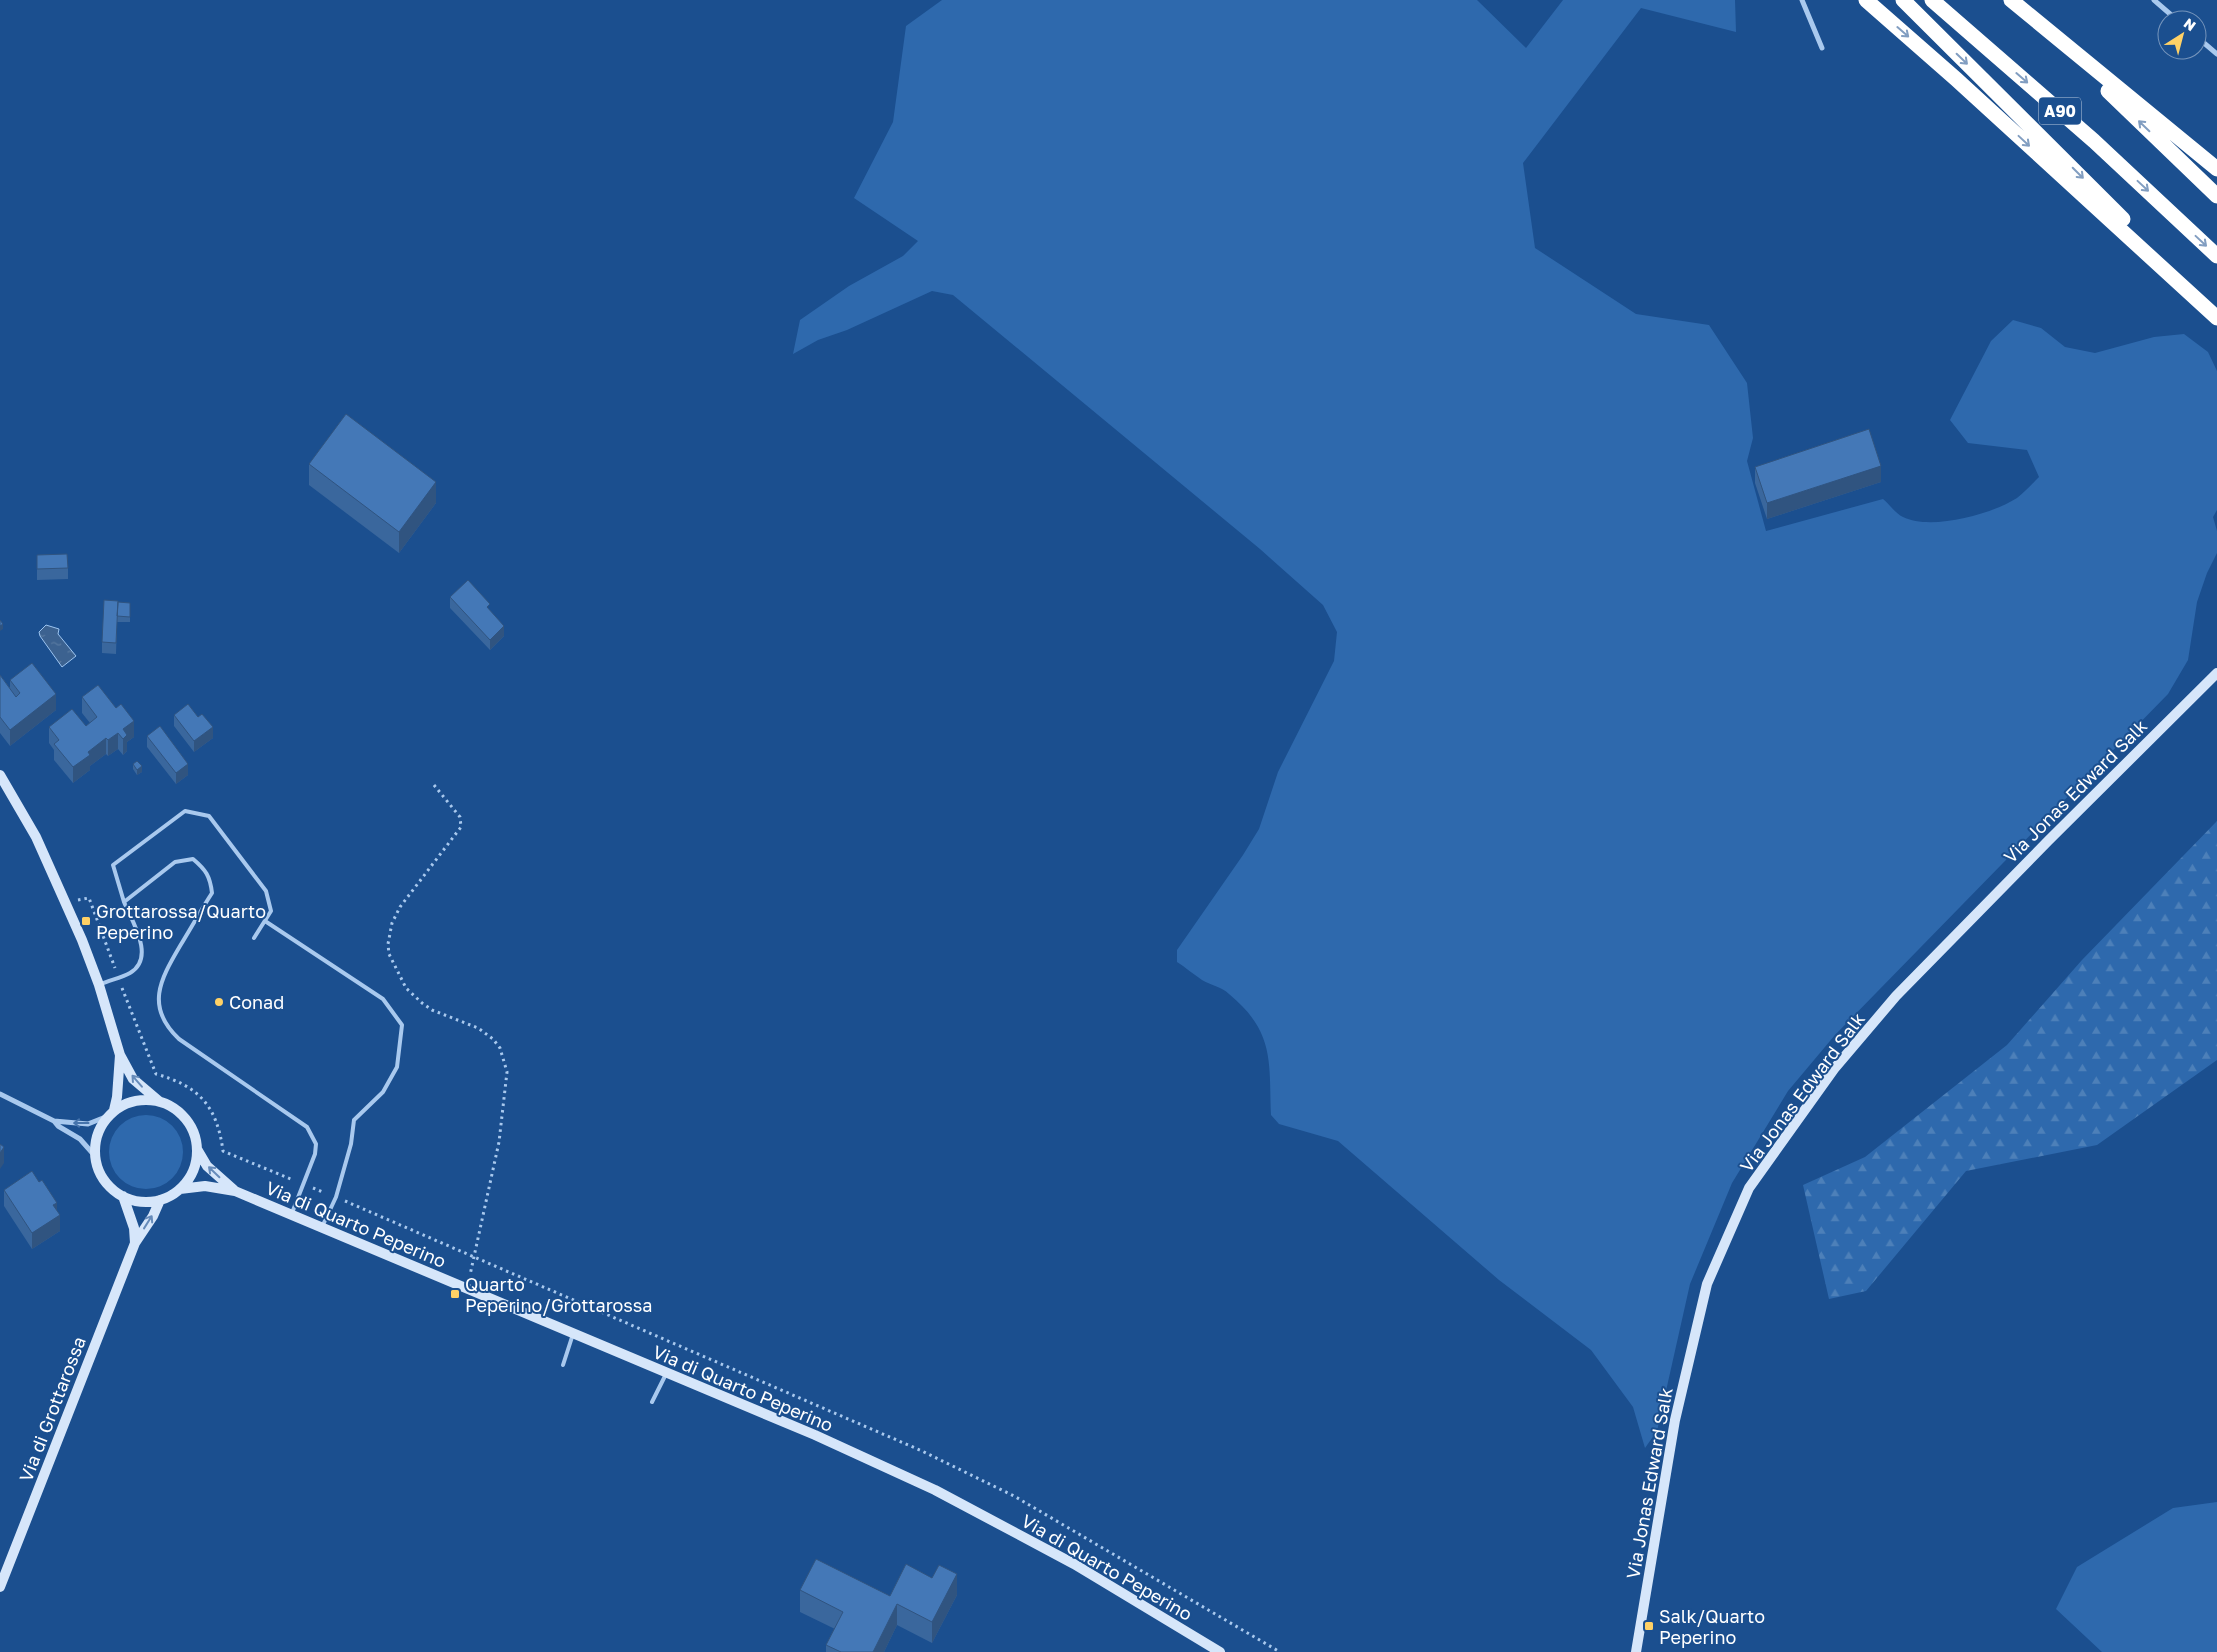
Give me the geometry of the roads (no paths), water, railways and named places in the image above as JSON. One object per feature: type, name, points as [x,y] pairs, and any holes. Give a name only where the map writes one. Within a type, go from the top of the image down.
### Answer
[{"type":"highway","points":[[1866,0],[1956,79],[2217,318]]},
{"type":"highway","points":[[1903,0],[2217,314]]},
{"type":"highway","name":"A90","points":[[1932,0],[2094,141],[2217,256]]},
{"type":"highway","name":"A90","points":[[2011,0],[2217,196]]},
{"type":"highway","points":[[2027,14],[2217,168]]},
{"type":"street","points":[[1802,0],[1822,48]]},
{"type":"street","points":[[2154,0],[2166,10]]},
{"type":"street","points":[[2207,46],[2217,54]]},
{"type":"street","name":"Via Jonas Edward Salk","points":[[1636,1652],[1675,1420],[1707,1284],[1749,1188],[1834,1069],[1896,996],[2217,673]]},
{"type":"street","points":[[0,775],[36,837],[65,902],[98,985],[120,1055],[134,1079],[160,1102]]},
{"type":"street","points":[[95,1156],[97,1134],[111,1113],[117,1097],[120,1055]]},
{"type":"street","points":[[0,1094],[54,1121],[88,1124],[130,1101],[143,1099],[160,1102],[175,1109],[187,1121],[194,1132],[197,1149],[194,1170],[180,1189],[171,1196],[146,1202],[123,1196],[103,1179],[95,1156],[80,1139],[58,1126],[54,1121]]},
{"type":"street","name":"Via di Quarto Peperino","points":[[197,1149],[207,1166],[235,1191]]},
{"type":"street","name":"Via di Quarto Peperino","points":[[180,1189],[205,1186],[235,1191],[666,1374],[815,1434],[935,1490],[1074,1564],[1220,1652]]},
{"type":"street","points":[[123,1196],[134,1228],[135,1243]]},
{"type":"street","name":"Via di Grottarossa","points":[[0,1587],[135,1243],[153,1216],[160,1200]]},
{"type":"lane","points":[[98,985],[131,972],[141,957],[142,950],[124,902],[113,865],[185,811],[209,816],[266,891],[271,911],[254,938]]},
{"type":"lane","points":[[124,902],[175,862],[193,859],[205,869],[210,878],[212,893],[162,978],[158,997],[162,1016],[179,1039],[307,1127],[316,1144],[312,1168],[292,1215]]},
{"type":"lane","points":[[265,921],[383,999],[402,1025],[397,1067],[383,1092],[354,1120],[351,1144],[336,1197],[322,1228]]},
{"type":"lane","points":[[564,1365],[573,1334]]},
{"type":"lane","points":[[652,1402],[666,1374]]},
{"type":"water","points":[[46,625],[59,629],[58,634],[76,656],[62,667],[40,636],[39,632]]},
{"type":"place","name":"Grottarossa/Quarto Peperino","points":[[86,921]]},
{"type":"place","name":"Conad","points":[[219,1002]]},
{"type":"place","name":"Quarto Peperino/Grottarossa","points":[[455,1294]]},
{"type":"place","name":"Salk/Quarto Peperino","points":[[1649,1626]]}]
